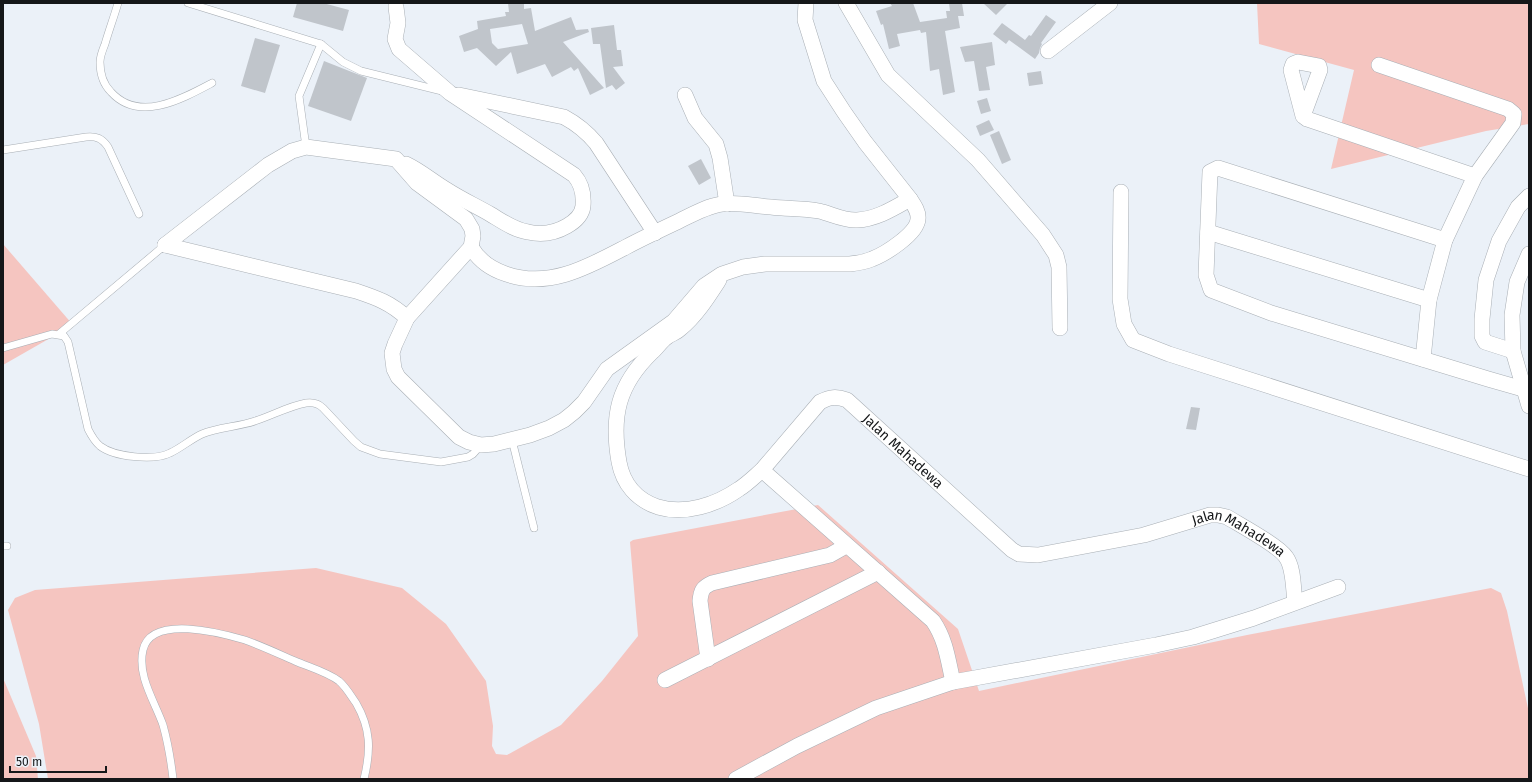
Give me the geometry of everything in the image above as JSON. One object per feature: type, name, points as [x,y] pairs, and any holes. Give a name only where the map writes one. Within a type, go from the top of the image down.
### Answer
[{"type":"street","points":[[396,160],[417,183],[466,219],[472,229],[473,236],[471,247],[407,318],[392,353],[394,369],[398,377],[459,437],[469,442],[481,444],[512,440],[549,428],[574,412],[584,402],[607,369],[674,320],[704,286],[722,274],[743,267],[764,264],[850,264],[863,262],[874,259],[908,237],[917,224],[918,214],[910,199],[865,142],[824,81],[805,20],[806,3]]},
{"type":"street","points":[[846,3],[888,76],[978,160],[1043,235],[1056,255],[1060,267],[1060,328]]},
{"type":"street","points":[[1048,51],[1110,3]]},
{"type":"street","points":[[165,245],[268,165],[292,151],[306,147],[396,160],[417,170],[448,191],[506,224],[523,231],[542,234],[552,232],[568,226],[579,216],[583,208],[582,189],[579,180],[574,175],[450,94],[399,49],[395,39],[398,23],[396,5]]},
{"type":"street","points":[[1379,65],[1512,111],[1514,114],[1514,124],[1475,176],[1445,240],[1429,300],[1423,359]]},
{"type":"street","points":[[450,94],[564,117],[576,124],[596,143],[656,232]]},
{"type":"street","points":[[685,95],[695,118],[716,144],[720,158],[727,204]]},
{"type":"street","points":[[1303,116],[1307,119],[1475,176]]},
{"type":"street","points":[[1445,240],[1218,168],[1210,172],[1206,275],[1211,290],[1271,313],[1423,359],[1526,388]]},
{"type":"street","points":[[1121,192],[1120,299],[1124,324],[1133,340],[1177,356],[1529,469]]},
{"type":"street","points":[[1513,351],[1485,342],[1482,336],[1482,311],[1486,280],[1499,241],[1518,207],[1529,196]]},
{"type":"street","points":[[471,247],[480,260],[500,272],[516,277],[533,279],[551,278],[582,270],[656,232],[707,208],[721,204],[736,203],[805,209],[820,211],[849,220],[858,220],[880,215],[910,199]]},
{"type":"street","points":[[1208,232],[1429,300]]},
{"type":"street","points":[[165,245],[356,291],[390,304],[407,318]]},
{"type":"street","points":[[1529,254],[1517,282],[1512,315],[1513,351],[1526,388],[1529,406]]},
{"type":"street","name":"Jalan Mahadewa","points":[[722,274],[702,304],[680,330],[666,338],[641,363],[626,384],[616,411],[616,439],[620,468],[630,489],[639,498],[660,508],[676,510],[699,507],[721,499],[738,490],[762,470],[820,402],[838,397],[847,400],[1006,545],[1019,554],[1038,555],[1144,535],[1202,517],[1218,515],[1227,517],[1278,549],[1286,556],[1292,576],[1295,602]]},
{"type":"street","points":[[762,470],[846,546],[878,572],[933,621],[940,631],[944,641],[952,682]]},
{"type":"street","points":[[708,659],[700,601],[701,592],[705,586],[712,583],[830,555],[846,546]]},
{"type":"street","points":[[665,680],[878,572]]},
{"type":"street","points":[[736,779],[797,746],[876,708],[952,682],[1193,637],[1254,618],[1338,587]]},
{"type":"lane","points":[[118,3],[100,60],[101,74],[106,87],[116,98],[132,106],[146,108],[168,104],[212,83]]},
{"type":"lane","points":[[188,3],[321,44],[343,62],[361,71],[450,94]]},
{"type":"lane","points":[[306,147],[299,96],[321,44]]},
{"type":"lane","points":[[3,150],[94,136],[100,138],[108,147],[139,214]]},
{"type":"lane","points":[[3,348],[48,335],[60,334],[165,245]]},
{"type":"lane","points":[[60,334],[64,336],[68,342],[88,429],[100,445],[109,451],[120,454],[134,456],[161,456],[170,453],[202,434],[254,422],[311,402],[319,404],[354,441],[362,447],[375,452],[441,462],[468,457],[473,454],[481,444]]},
{"type":"lane","points":[[512,440],[534,528]]},
{"type":"lane","points":[[173,779],[170,754],[163,726],[144,678],[141,663],[143,649],[149,639],[159,632],[173,629],[190,629],[217,633],[245,641],[326,674],[339,681],[349,692],[364,717],[369,746],[368,766],[364,779]]},
{"type":"shaded area","points":[[1257,3],[1529,3],[1529,124],[1486,131],[1331,169],[1354,70],[1259,44]]},
{"type":"shaded area","points":[[3,244],[73,325],[3,365]]},
{"type":"shaded area","points":[[818,505],[958,629],[979,691],[1247,635],[1491,588],[1501,593],[1507,611],[1529,713],[1529,779],[48,779],[39,724],[8,610],[15,598],[35,590],[316,568],[402,588],[446,624],[486,681],[493,726],[492,746],[496,754],[507,755],[561,725],[602,681],[638,636],[630,542],[633,540]]},
{"type":"shaded area","points":[[3,678],[36,756],[38,779],[3,779]]},
{"type":"building","points":[[297,3],[323,3],[349,10],[343,31],[293,17]]},
{"type":"building","points":[[508,3],[524,3],[524,9],[531,8],[535,31],[571,17],[576,30],[588,29],[589,32],[563,42],[604,88],[590,95],[578,68],[574,71],[571,67],[552,77],[545,64],[517,74],[511,52],[496,66],[477,48],[464,52],[459,36],[478,29],[477,21],[506,16],[505,12],[509,12]],"holes":[[[522,24],[528,44],[498,49],[492,43],[490,29]]]},
{"type":"building","points":[[890,3],[913,3],[920,22],[947,18],[946,11],[950,11],[949,3],[962,3],[964,16],[958,16],[960,28],[945,31],[955,92],[943,95],[939,69],[930,71],[926,32],[921,33],[920,30],[897,34],[900,46],[889,49],[883,24],[881,25],[876,11],[892,6]]},
{"type":"building","points":[[983,3],[1008,3],[996,15]]},
{"type":"building","points":[[1046,15],[1056,22],[1041,43],[1039,53],[1035,59],[1009,40],[1006,44],[993,34],[1002,23],[1025,40],[1029,35],[1031,36]]},
{"type":"building","points":[[614,25],[617,50],[621,50],[623,66],[613,67],[625,83],[616,90],[612,85],[606,88],[600,44],[593,44],[591,28]]},
{"type":"building","points":[[255,38],[280,45],[265,93],[241,86]]},
{"type":"building","points":[[992,42],[995,65],[986,67],[990,90],[979,91],[974,61],[965,62],[960,47]]},
{"type":"building","points":[[324,61],[367,78],[351,121],[308,106]]},
{"type":"building","points":[[1041,71],[1043,84],[1029,86],[1027,73]]},
{"type":"building","points":[[987,98],[991,111],[981,114],[977,101]]},
{"type":"building","points":[[989,120],[994,130],[980,136],[976,126]]},
{"type":"building","points":[[999,131],[1011,160],[1002,164],[990,135]]},
{"type":"building","points":[[701,159],[711,178],[699,185],[688,166]]},
{"type":"building","points":[[1191,407],[1200,408],[1196,430],[1186,429]]}]
